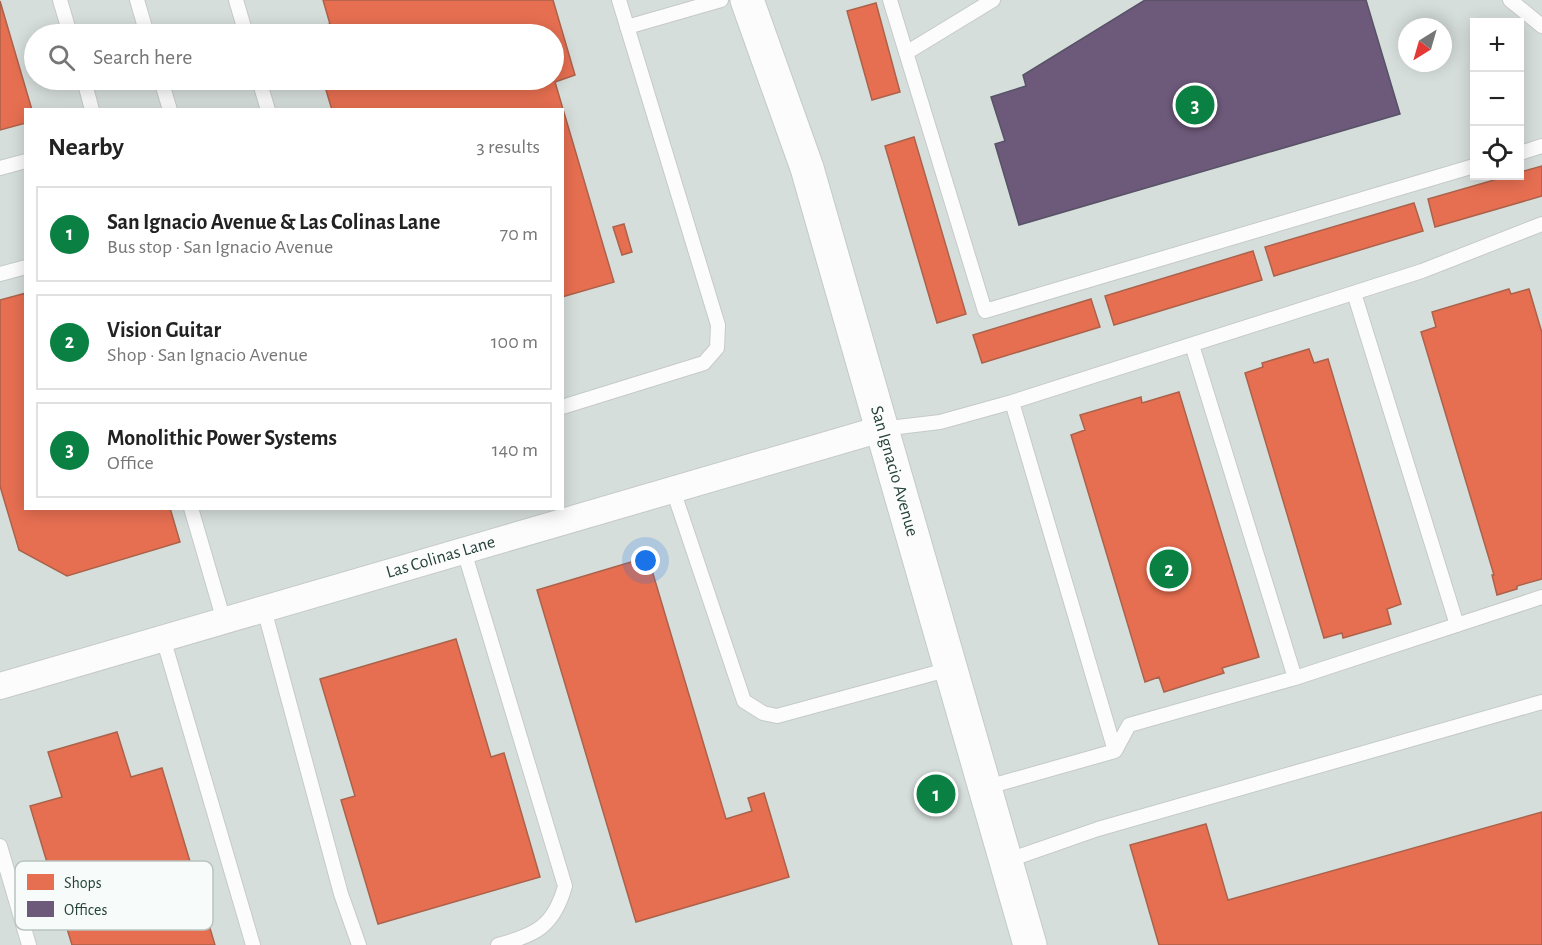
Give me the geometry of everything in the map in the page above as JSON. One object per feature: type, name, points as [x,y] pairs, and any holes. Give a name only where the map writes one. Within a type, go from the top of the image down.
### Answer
[{"type":"street","name":"San Ignacio Avenue","points":[[747,0],[807,168],[1030,945]]},
{"type":"street","name":"Las Colinas Lane","points":[[0,686],[464,551],[565,513],[673,490],[881,429]]},
{"type":"lane","points":[[60,0],[67,24]]},
{"type":"lane","points":[[137,0],[144,24]]},
{"type":"lane","points":[[236,0],[243,24]]},
{"type":"lane","points":[[564,406],[704,363],[717,348],[718,325],[619,0]]},
{"type":"lane","points":[[627,27],[721,0]]},
{"type":"lane","points":[[890,0],[985,311],[1470,167]]},
{"type":"lane","points":[[906,53],[993,0]]},
{"type":"lane","points":[[1510,0],[1542,26]]},
{"type":"lane","points":[[87,90],[91,108]]},
{"type":"lane","points":[[164,90],[169,108]]},
{"type":"lane","points":[[263,90],[267,108]]},
{"type":"lane","points":[[1524,152],[1542,146]]},
{"type":"lane","points":[[0,168],[24,162]]},
{"type":"lane","points":[[881,429],[940,423],[1012,402],[1422,271],[1542,224]]},
{"type":"lane","points":[[0,274],[24,268]]},
{"type":"lane","points":[[1354,293],[1457,625]]},
{"type":"lane","points":[[1192,345],[1295,678]]},
{"type":"lane","points":[[1012,402],[1115,751]]},
{"type":"lane","points":[[673,490],[744,701],[763,713],[777,716],[950,669]]},
{"type":"lane","points":[[192,510],[224,621]]},
{"type":"lane","points":[[464,551],[565,886],[559,907],[541,928],[528,937],[498,945]]},
{"type":"lane","points":[[984,788],[1115,751],[1129,725],[1295,678],[1542,597]]},
{"type":"lane","points":[[264,609],[341,894],[359,945]]},
{"type":"lane","points":[[163,638],[253,945]]},
{"type":"lane","points":[[1005,861],[1098,829],[1542,702]]},
{"type":"lane","points":[[0,846],[15,897]]},
{"type":"lane","points":[[25,930],[29,945]]},
{"type":"shaded area","points":[[0,0],[1542,0],[1542,945],[0,945]]},
{"type":"building: Shops","points":[[323,0],[553,0],[560,24],[330,24]]},
{"type":"building: Shops","points":[[0,1],[24,83],[24,90],[26,90],[31,108],[24,108],[24,124],[0,130]]},
{"type":"building: Shops","points":[[876,3],[900,92],[872,100],[847,11]]},
{"type":"building: Shops","points":[[564,38],[575,75],[564,79]]},
{"type":"building: Shops","points":[[326,90],[557,90],[563,108],[331,108]]},
{"type":"building: Shops","points":[[564,113],[614,282],[564,296]]},
{"type":"building: Shops","points":[[914,137],[966,314],[937,323],[885,146]]},
{"type":"building: Shops","points":[[1542,166],[1542,196],[1435,227],[1428,199],[1494,180],[1524,180],[1524,171]]},
{"type":"building: Shops","points":[[1414,203],[1423,231],[1274,276],[1265,247]]},
{"type":"building: Shops","points":[[624,224],[632,252],[622,255],[613,227]]},
{"type":"building: Shops","points":[[1253,251],[1262,280],[1114,325],[1105,296]]},
{"type":"building: Shops","points":[[1509,289],[1511,294],[1529,289],[1542,333],[1542,579],[1497,595],[1492,575],[1494,575],[1421,332],[1436,327],[1432,312]]},
{"type":"building: Shops","points":[[24,294],[24,510],[171,510],[180,542],[67,576],[19,550],[0,486],[0,300]]},
{"type":"building: Shops","points":[[1091,299],[1100,327],[982,363],[973,335]]},
{"type":"building: Shops","points":[[1309,349],[1314,363],[1328,359],[1401,604],[1387,609],[1391,624],[1343,638],[1342,633],[1324,638],[1245,373],[1263,367],[1262,363]]},
{"type":"building: Shops","points":[[1179,392],[1259,657],[1222,668],[1224,673],[1164,692],[1159,677],[1145,682],[1071,435],[1085,430],[1080,415],[1141,397],[1142,403]]},
{"type":"building: Shops","points":[[648,557],[726,819],[752,811],[748,798],[764,793],[789,877],[636,922],[537,590]]},
{"type":"building: Shops","points":[[456,639],[491,757],[504,753],[540,877],[378,924],[341,800],[355,796],[320,679]]},
{"type":"building: Shops","points":[[117,732],[131,777],[162,768],[190,861],[47,861],[30,806],[62,797],[48,752]]},
{"type":"building: Shops","points":[[1542,812],[1542,945],[1159,945],[1130,845],[1206,824],[1228,900]]},
{"type":"building: Shops","points":[[67,930],[211,930],[215,945],[72,945]]},
{"type":"building: Offices","points":[[1145,0],[1366,0],[1400,114],[1019,225],[995,144],[1005,141],[991,97],[1026,86],[1023,75]]},
{"type":"place","name":"Monolithic Power Systems","points":[[1195,105]]},
{"type":"place","name":"Vision Guitar","points":[[1169,569]]},
{"type":"place","name":"San Ignacio Avenue & Las Colinas Lane","points":[[936,794]]}]
